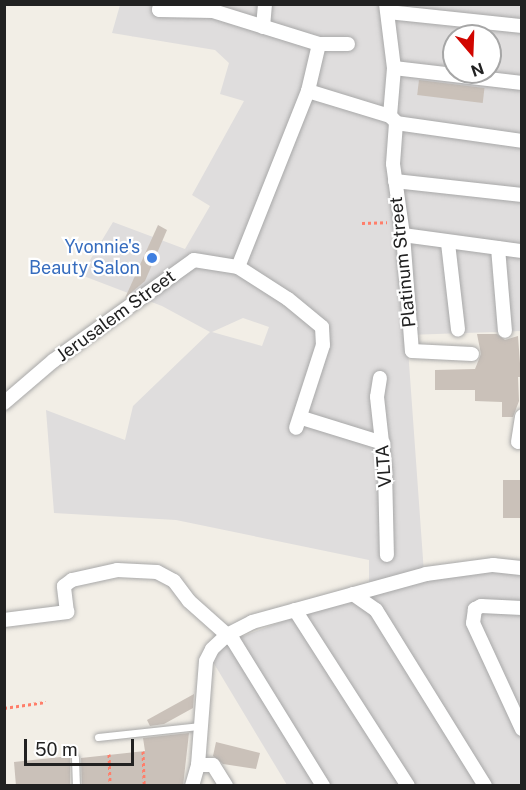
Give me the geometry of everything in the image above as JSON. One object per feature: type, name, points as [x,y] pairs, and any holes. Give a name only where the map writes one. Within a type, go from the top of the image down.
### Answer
[{"type":"street","points":[[160,4],[159,10],[213,8],[263,27],[319,44],[348,44]]},
{"type":"street","points":[[263,27],[265,4]]},
{"type":"street","points":[[387,8],[522,26]]},
{"type":"street","name":"Platinum Street","points":[[387,8],[394,68],[395,181],[412,351],[471,354]]},
{"type":"street","points":[[319,44],[309,91],[238,267],[288,299],[322,327],[323,345],[299,423],[383,443]]},
{"type":"street","points":[[394,68],[522,84]]},
{"type":"street","points":[[309,91],[393,119],[522,141]]},
{"type":"street","points":[[395,181],[522,195]]},
{"type":"street","points":[[401,228],[448,243],[522,251]]},
{"type":"street","points":[[448,243],[458,329]]},
{"type":"street","points":[[498,248],[505,331]]},
{"type":"street","name":"Jerusalem Street","points":[[4,403],[53,361],[194,260],[238,267]]},
{"type":"street","name":"VLTA","points":[[380,378],[377,397],[383,443],[387,555]]},
{"type":"street","points":[[518,442],[522,416]]},
{"type":"street","points":[[192,786],[198,765],[206,661],[212,649],[227,635],[252,622],[426,574],[493,565],[521,568]]},
{"type":"street","points":[[4,620],[67,612],[64,586],[72,580],[117,570],[158,572],[174,581],[189,601],[227,635],[323,786]]},
{"type":"street","points":[[353,594],[376,610],[485,786]]},
{"type":"street","points":[[522,608],[481,606],[475,609],[473,623],[522,729]]},
{"type":"street","points":[[295,610],[408,786]]},
{"type":"street","points":[[198,765],[213,765],[226,786]]},
{"type":"lane","points":[[98,737],[200,726]]},
{"type":"lane","points":[[75,758],[76,786]]},
{"type":"path","points":[[362,223],[401,228]]},
{"type":"path","points":[[4,708],[46,702]]},
{"type":"path","points":[[143,751],[144,786]]},
{"type":"path","points":[[109,754],[110,786]]},
{"type":"shaded area","points":[[120,5],[521,5],[521,331],[407,335],[424,573],[521,564],[521,785],[287,785],[213,662],[219,645],[369,589],[369,560],[176,520],[54,513],[46,410],[125,440],[133,406],[210,332],[162,306],[81,275],[113,222],[185,249],[210,206],[192,195],[244,101],[220,94],[229,63],[215,50],[112,33]],"holes":[[[243,318],[269,327],[262,346],[212,332]]]},
{"type":"building","points":[[419,80],[485,88],[483,103],[417,95]]},
{"type":"building","points":[[158,225],[167,230],[145,281],[125,298]]},
{"type":"building","points":[[477,334],[497,334],[505,340],[518,336],[521,377],[518,377],[519,401],[513,417],[502,417],[502,402],[475,401],[475,390],[435,390],[435,370],[475,369],[481,354]]},
{"type":"building","points":[[503,480],[522,480],[522,518],[503,518]]},
{"type":"building","points":[[194,694],[193,708],[164,724],[150,726],[147,720]]},
{"type":"building","points":[[189,733],[183,786],[82,785],[81,758],[145,751],[143,738]]},
{"type":"building","points":[[216,742],[260,753],[256,769],[223,764],[213,756]]},
{"type":"building","points":[[70,756],[70,785],[16,786],[14,762]]},
{"type":"place","name":"Yvonnie's Beauty Salon","points":[[152,258]]}]
